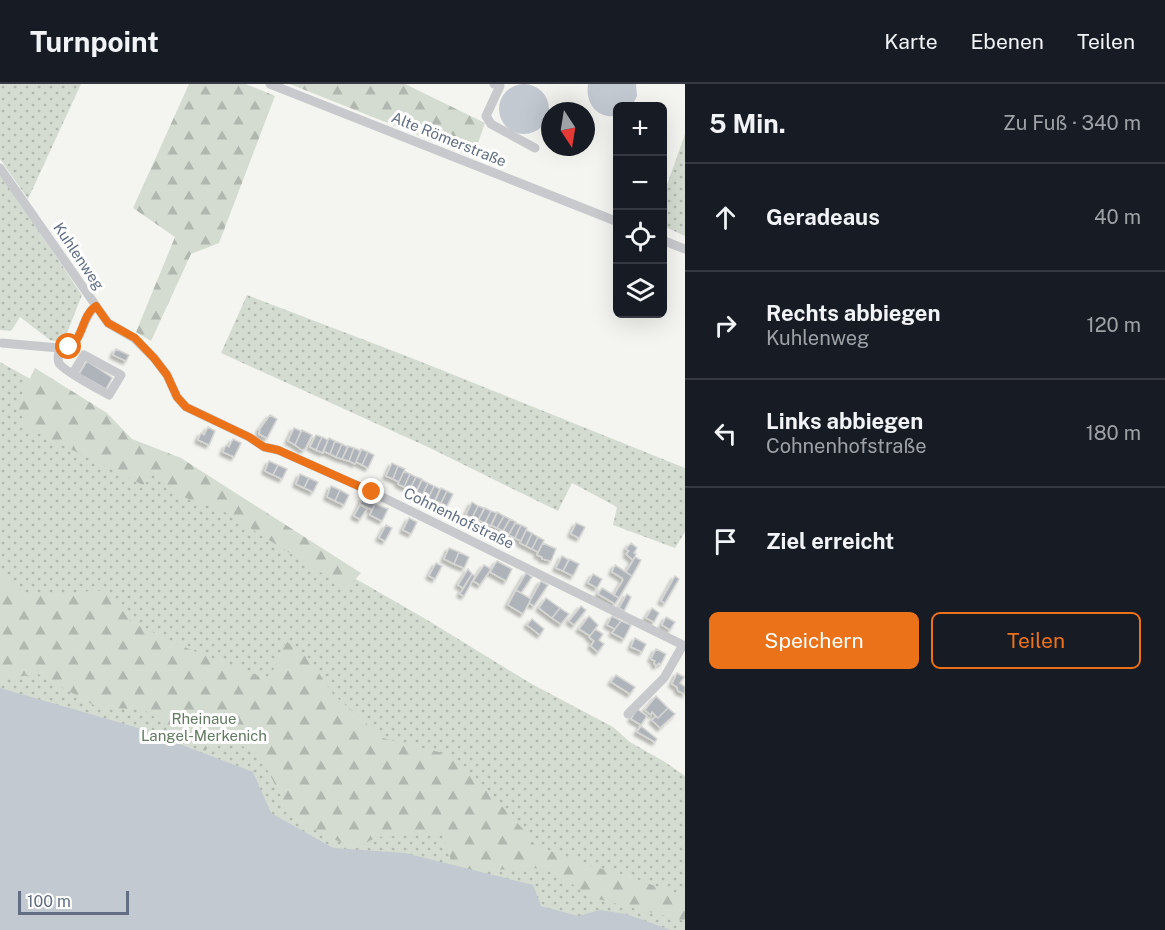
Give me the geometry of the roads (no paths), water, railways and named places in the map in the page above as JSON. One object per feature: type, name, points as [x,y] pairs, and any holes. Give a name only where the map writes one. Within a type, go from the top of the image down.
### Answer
[{"type":"street","name":"Alte Römerstraße","points":[[270,84],[613,220]]},
{"type":"street","points":[[494,84],[500,86],[486,116],[491,124],[535,148]]},
{"type":"street","name":"Kuhlenweg","points":[[0,168],[108,323],[135,338],[154,358],[167,375],[177,397],[186,407]]},
{"type":"street","points":[[667,242],[685,249]]},
{"type":"street","points":[[2,343],[59,348],[73,345],[89,311],[96,306]]},
{"type":"street","points":[[59,348],[58,362],[60,365],[72,373],[109,395],[121,375],[84,355],[72,373]]},
{"type":"street","name":"Cohnenhofstraße","points":[[186,407],[249,437],[264,447],[278,450],[372,492],[684,645]]},
{"type":"street","points":[[628,714],[663,678],[684,645]]},
{"type":"park label","name":"Rheinaue Langel-Merkenich","points":[[204,726]]}]
